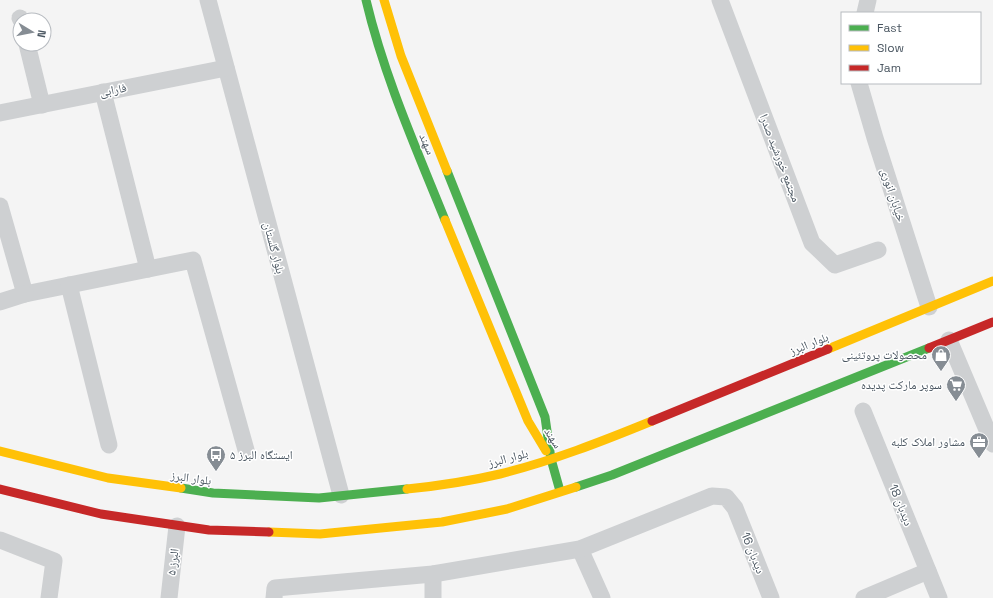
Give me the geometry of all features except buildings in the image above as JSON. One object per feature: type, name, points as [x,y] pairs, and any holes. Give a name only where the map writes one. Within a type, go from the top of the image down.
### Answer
[{"type":"main road","name":"سهند","points":[[366,0],[375,34],[407,127],[528,421],[551,459]]},
{"type":"main road","name":"سهند","points":[[384,0],[401,56],[545,417],[551,459]]},
{"type":"main road","name":"بلوار البرز","points":[[0,451],[108,478],[213,494],[319,498],[437,486],[500,474],[601,442],[993,281]]},
{"type":"main road","points":[[0,489],[101,514],[210,530],[320,534],[442,522],[507,509],[612,475],[993,322]]},
{"type":"main road","points":[[551,459],[560,491]]},
{"type":"street","name":"بلوار گلستان","points":[[208,0],[341,495]]},
{"type":"street","name":"مجتمع خورشید صدرا","points":[[720,0],[812,243],[835,265],[878,250]]},
{"type":"street","points":[[865,12],[868,0]]},
{"type":"street","points":[[29,52],[42,105]]},
{"type":"street","name":"فارابی","points":[[0,113],[226,68]]},
{"type":"street","name":"خیابان انوری","points":[[859,84],[929,307]]},
{"type":"street","points":[[104,92],[148,269]]},
{"type":"street","points":[[0,206],[25,294]]},
{"type":"street","points":[[0,302],[25,294],[193,260],[246,450]]},
{"type":"street","points":[[69,285],[109,445]]},
{"type":"street","points":[[949,340],[993,444]]},
{"type":"street","name":"دیدبان 18","points":[[863,411],[939,598]]},
{"type":"street","name":"دیدبان 16","points":[[580,549],[712,496],[726,497],[735,508],[771,598]]},
{"type":"street","name":"البرز ۵","points":[[169,598],[177,526]]},
{"type":"street","points":[[0,540],[54,561],[49,598]]},
{"type":"street","points":[[275,593],[433,574],[580,549],[602,598]]},
{"type":"street","points":[[864,598],[928,571]]},
{"type":"street","points":[[433,574],[433,598]]},
{"type":"traffic: fast","points":[[366,0],[373,28],[391,84],[445,220]]},
{"type":"traffic: fast","points":[[447,171],[545,417],[551,459],[560,491]]},
{"type":"traffic: fast","points":[[576,487],[612,475],[929,348]]},
{"type":"traffic: fast","points":[[181,488],[213,493],[319,498],[407,489]]},
{"type":"traffic: slow","points":[[384,0],[401,56],[447,171]]},
{"type":"traffic: slow","points":[[445,220],[528,421],[546,451]]},
{"type":"traffic: slow","points":[[828,349],[993,281]]},
{"type":"traffic: slow","points":[[407,489],[466,481],[519,469],[577,450],[652,421]]},
{"type":"traffic: slow","points":[[0,451],[108,478],[181,488]]},
{"type":"traffic: slow","points":[[269,532],[320,534],[442,522],[507,509],[576,487]]},
{"type":"traffic: jam","points":[[929,348],[993,322]]},
{"type":"traffic: jam","points":[[652,421],[828,349]]},
{"type":"traffic: jam","points":[[0,489],[101,514],[209,530],[269,532]]},
{"type":"place","name":"محصولات پروتئینی","points":[[941,372]]},
{"type":"place","name":"سوپر مارکت پدیده","points":[[956,402]]},
{"type":"place","name":"مشاور املاک کلبه","points":[[979,459]]},
{"type":"place","name":"ایستگاه البرز ۵","points":[[216,472]]}]
